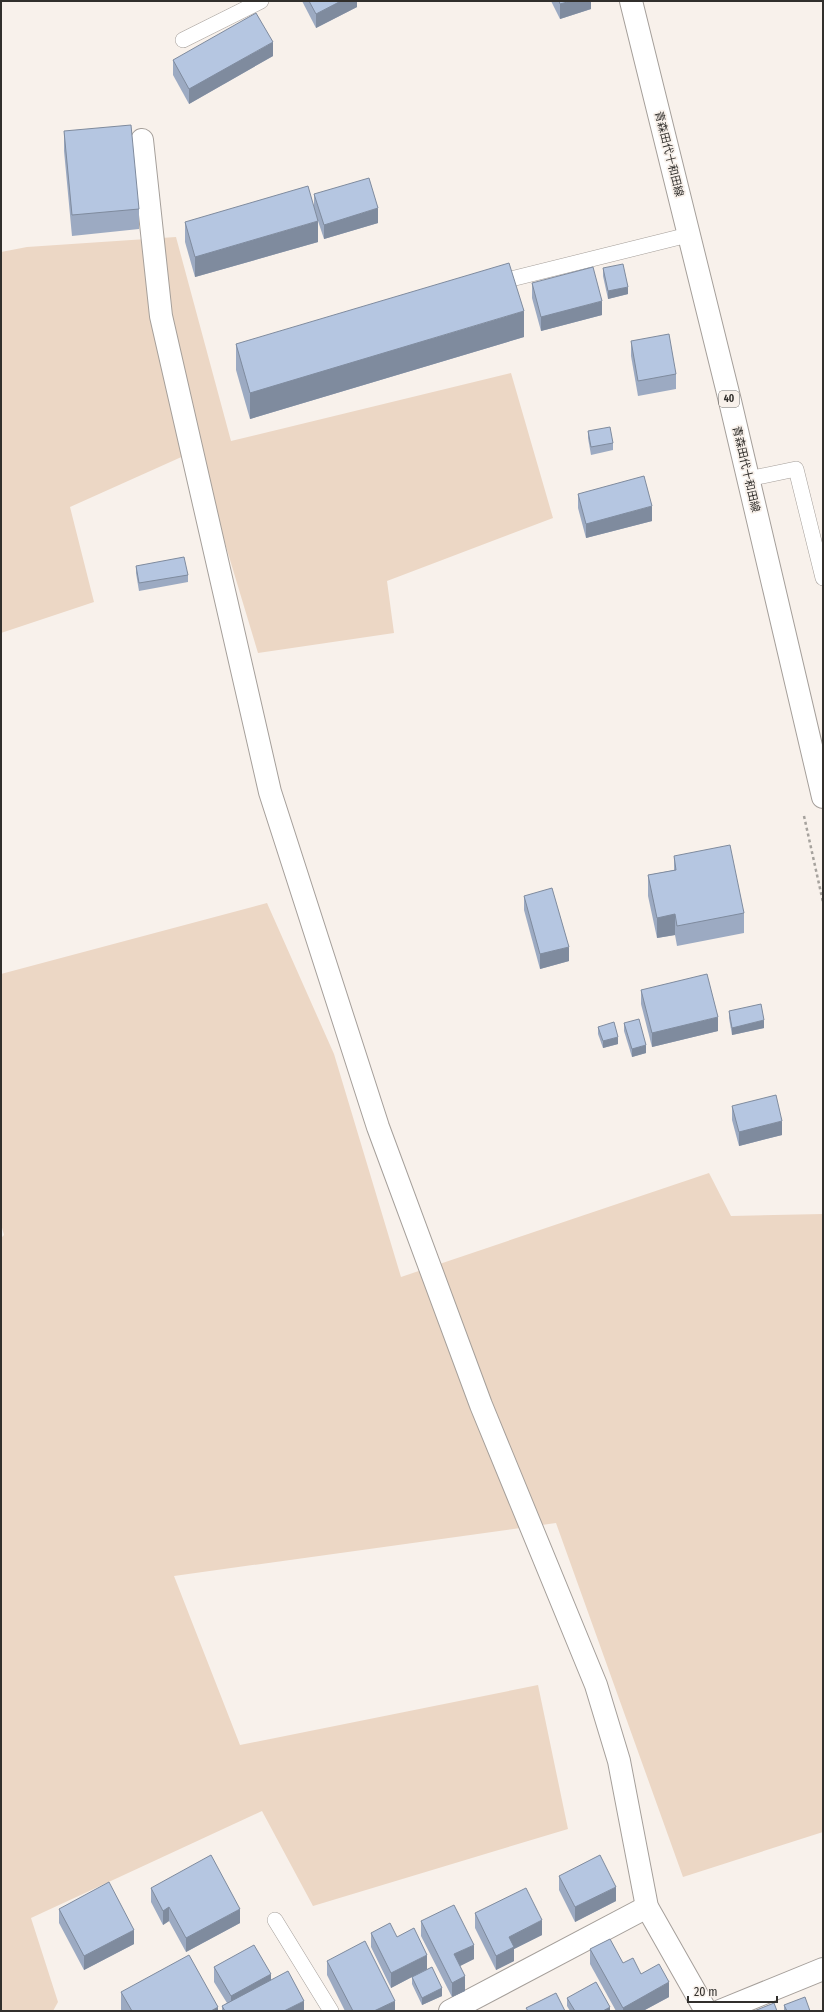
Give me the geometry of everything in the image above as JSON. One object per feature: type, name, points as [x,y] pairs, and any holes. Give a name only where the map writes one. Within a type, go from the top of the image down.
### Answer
[{"type":"street","name":"青森田代十和田線","points":[[631,1],[748,479],[823,797]]},
{"type":"street","points":[[142,140],[161,316],[270,792],[378,1127],[481,1405],[596,1686],[619,1761],[647,1907],[706,2011]]},
{"type":"street","points":[[450,2011],[647,1907]]},
{"type":"street","points":[[720,2011],[823,1969]]},
{"type":"lane","points":[[183,40],[261,1]]},
{"type":"lane","points":[[479,287],[688,235]]},
{"type":"lane","points":[[748,479],[796,469],[823,578]]},
{"type":"lane","points":[[275,1920],[331,2011]]},
{"type":"shaded area","points":[[176,237],[231,441],[511,373],[553,518],[387,581],[394,633],[258,653],[197,450],[70,507],[94,602],[1,633],[1,252],[27,247]]},
{"type":"shaded area","points":[[267,903],[334,1054],[401,1277],[709,1173],[731,1216],[823,1214],[823,1832],[683,1877],[556,1523],[174,1576],[240,1745],[538,1685],[568,1829],[313,1906],[262,1811],[31,1918],[58,2002],[53,2011],[1,2011],[1,1238],[4,1235],[1,1224],[1,974]]},
{"type":"building","points":[[309,1],[341,1],[316,14]]},
{"type":"building","points":[[559,1],[571,1],[560,4]]},
{"type":"building","points":[[256,13],[273,42],[189,89],[173,60]]},
{"type":"building","points":[[131,125],[139,209],[72,215],[64,131]]},
{"type":"building","points":[[369,178],[378,208],[324,225],[314,194]]},
{"type":"building","points":[[308,186],[318,221],[195,257],[185,222]]},
{"type":"building","points":[[509,263],[524,311],[250,393],[236,344]]},
{"type":"building","points":[[623,264],[628,287],[608,291],[603,268]]},
{"type":"building","points":[[593,267],[602,301],[541,317],[532,283]]},
{"type":"building","points":[[669,334],[676,374],[638,381],[631,341]]},
{"type":"building","points":[[610,427],[613,443],[591,447],[588,431]]},
{"type":"building","points":[[644,476],[652,506],[586,524],[578,494]]},
{"type":"building","points":[[184,557],[188,575],[139,583],[136,566]]},
{"type":"building","points":[[730,845],[744,913],[677,926],[675,914],[657,918],[648,875],[676,870],[674,856]]},
{"type":"building","points":[[552,888],[569,947],[540,954],[524,896]]},
{"type":"building","points":[[707,974],[718,1017],[652,1033],[641,990]]},
{"type":"building","points":[[761,1004],[764,1020],[732,1028],[729,1011]]},
{"type":"building","points":[[639,1019],[646,1045],[632,1049],[624,1023]]},
{"type":"building","points":[[614,1022],[618,1037],[603,1041],[598,1027]]},
{"type":"building","points":[[776,1095],[782,1121],[739,1132],[732,1106]]},
{"type":"building","points":[[211,1855],[240,1909],[186,1938],[169,1907],[163,1911],[151,1888]]},
{"type":"building","points":[[600,1855],[616,1887],[575,1907],[559,1876]]},
{"type":"building","points":[[109,1882],[134,1930],[84,1956],[59,1909]]},
{"type":"building","points":[[526,1888],[542,1920],[509,1937],[514,1947],[496,1956],[475,1913]]},
{"type":"building","points":[[454,1905],[474,1945],[454,1954],[465,1976],[452,1983],[421,1921]]},
{"type":"building","points":[[390,1923],[397,1937],[414,1928],[427,1955],[391,1973],[371,1933]]},
{"type":"building","points":[[610,1939],[623,1963],[633,1958],[641,1974],[659,1964],[669,1982],[623,2008],[590,1949]]},
{"type":"building","points":[[365,1941],[395,2001],[374,2011],[353,2011],[327,1961]]},
{"type":"building","points":[[254,1945],[271,1974],[231,1996],[214,1967]]},
{"type":"building","points":[[189,1955],[218,2007],[211,2011],[132,2011],[121,1992]]},
{"type":"building","points":[[432,1967],[442,1988],[422,1998],[412,1977]]},
{"type":"building","points":[[288,1971],[304,2001],[284,2011],[225,2011],[222,2006]]},
{"type":"building","points":[[596,1982],[610,2007],[603,2011],[575,2011],[567,1998]]},
{"type":"building","points":[[556,1993],[565,2011],[528,2011],[526,2008]]},
{"type":"building","points":[[805,1997],[810,2011],[787,2011],[784,2005]]},
{"type":"building","points":[[774,2003],[777,2011],[754,2011]]}]
